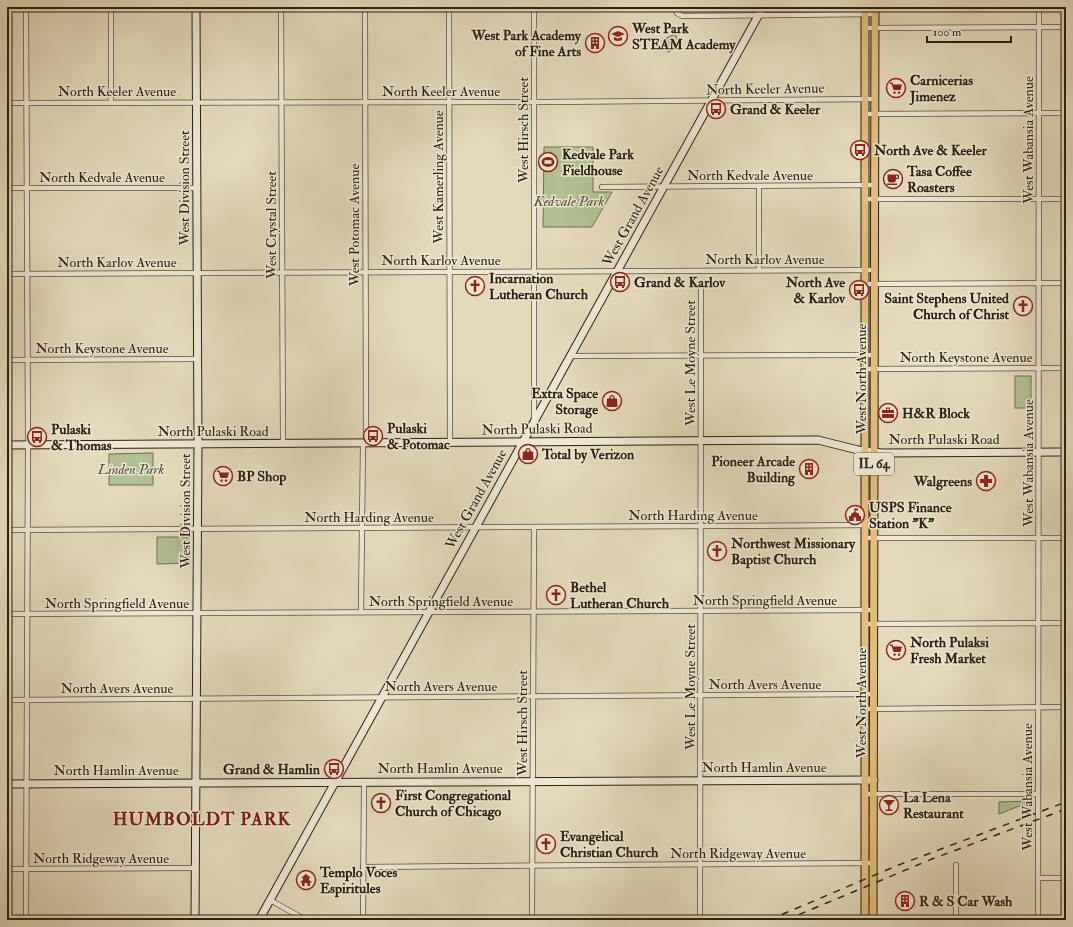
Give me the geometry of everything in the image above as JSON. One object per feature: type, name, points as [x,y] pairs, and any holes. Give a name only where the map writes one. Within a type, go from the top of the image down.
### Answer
[{"type":"main road","name":"West Division Street","points":[[195,920],[198,529],[196,7]]},
{"type":"main road","name":"West Grand Avenue","points":[[259,920],[763,7]]},
{"type":"main road","name":"West North Avenue","points":[[865,10],[865,709],[866,794],[874,920]]},
{"type":"main road","name":"West North Avenue","points":[[865,920],[874,794],[875,10]]},
{"type":"main road","name":"North Pulaski Road","points":[[7,445],[818,440],[874,452],[1066,452]]},
{"type":"main road","name":"North Hamlin Avenue","points":[[7,784],[874,780]]},
{"type":"street","points":[[26,7],[28,274],[26,920]]},
{"type":"street","points":[[111,7],[111,102]]},
{"type":"street","name":"West Crystal Street","points":[[281,7],[283,444]]},
{"type":"street","name":"West Potomac Avenue","points":[[361,612],[366,272],[365,7]]},
{"type":"street","name":"West Kamerling Avenue","points":[[449,7],[450,443]]},
{"type":"street","name":"West Hirsch Street","points":[[534,7],[534,421]]},
{"type":"street","points":[[675,7],[677,13],[682,16],[875,10]]},
{"type":"street","name":"West Wabansia Avenue","points":[[1038,920],[1039,7]]},
{"type":"street","points":[[865,28],[1066,27]]},
{"type":"street","name":"North Keeler Avenue","points":[[7,103],[875,99]]},
{"type":"street","points":[[865,114],[1066,112]]},
{"type":"street","name":"North Kedvale Avenue","points":[[602,187],[874,185]]},
{"type":"street","points":[[759,186],[759,270]]},
{"type":"street","name":"North Kedvale Avenue","points":[[7,188],[197,188]]},
{"type":"street","points":[[865,199],[1066,198]]},
{"type":"street","name":"North Karlov Avenue","points":[[7,274],[874,270]]},
{"type":"street","points":[[865,284],[1066,283]]},
{"type":"street","name":"West Le Moyne Street","points":[[700,920],[702,441],[701,286]]},
{"type":"street","points":[[570,356],[874,355]]},
{"type":"street","name":"North Keystone Avenue","points":[[7,360],[198,359]]},
{"type":"street","name":"North Keystone Avenue","points":[[865,369],[1066,368]]},
{"type":"street","name":"North Harding Avenue","points":[[7,530],[874,525]]},
{"type":"street","name":"West Hirsch Street","points":[[532,920],[534,527]]},
{"type":"street","points":[[865,538],[1066,538]]},
{"type":"street","name":"North Springfield Avenue","points":[[7,614],[874,610]]},
{"type":"street","points":[[865,624],[1066,623]]},
{"type":"street","name":"North Avers Avenue","points":[[7,700],[874,694]]},
{"type":"street","points":[[865,709],[1066,707]]},
{"type":"street","points":[[363,920],[364,782]]},
{"type":"street","points":[[866,794],[1038,794]]},
{"type":"street","name":"North Ridgeway Avenue","points":[[363,867],[870,863]]},
{"type":"street","points":[[956,864],[956,920]]},
{"type":"street","name":"North Ridgeway Avenue","points":[[7,869],[195,868]]},
{"type":"street","points":[[1038,878],[1066,878]]},
{"type":"street","points":[[270,900],[306,920]]},
{"type":"green space","points":[[675,34],[681,46],[668,52],[662,40]]},
{"type":"green space","name":"Kedvale Park","points":[[544,147],[593,147],[593,192],[612,192],[592,227],[543,227]]},
{"type":"green space","points":[[1015,376],[1031,376],[1031,408],[1015,408]]},
{"type":"green space","name":"Linden Park","points":[[153,453],[153,485],[109,485],[109,454]]},
{"type":"green space","points":[[157,537],[189,537],[189,563],[157,564]]},
{"type":"green space","points":[[1032,801],[999,814],[999,802]]},
{"type":"railway","points":[[769,920],[896,866],[1066,802]]},
{"type":"railway","points":[[786,920],[932,859],[1066,809]]},
{"type":"place","name":"West Park STEAM Academy","points":[[618,36]]},
{"type":"place","name":"West Park Academy of Fine Arts","points":[[595,43]]},
{"type":"place","name":"Carnicerias Jimenez","points":[[896,88]]},
{"type":"place","name":"Grand & Keeler","points":[[716,109]]},
{"type":"place","name":"North Ave & Keeler","points":[[860,150]]},
{"type":"place","name":"Kedvale Park Fieldhouse","points":[[548,162]]},
{"type":"place","name":"Tasa Coffee Roasters","points":[[893,179]]},
{"type":"place","name":"Grand & Karlov","points":[[620,282]]},
{"type":"place","name":"Incarnation Lutheran Church","points":[[475,286]]},
{"type":"place","name":"North Ave & Karlov","points":[[859,290]]},
{"type":"place","name":"Saint Stephens United Church of Christ","points":[[1023,306]]},
{"type":"place","name":"Extra Space Storage","points":[[612,401]]},
{"type":"place","name":"H&R Block","points":[[888,413]]},
{"type":"place","name":"Pulaski & Potomac","points":[[373,436]]},
{"type":"place","name":"Pulaski & Thomas","points":[[37,437]]},
{"type":"place","name":"Total by Verizon","points":[[528,454]]},
{"type":"place","name":"Pioneer Arcade Building","points":[[809,469]]},
{"type":"place","name":"BP Shop","points":[[223,476]]},
{"type":"place","name":"Walgreens","points":[[986,481]]},
{"type":"place","name":"USPS Finance Station \"K\"","points":[[855,515]]},
{"type":"place","name":"Northwest Missionary Baptist Church","points":[[717,551]]},
{"type":"place","name":"Bethel Lutheran Church","points":[[556,595]]},
{"type":"place","name":"North Pulaksi Fresh Market","points":[[896,650]]},
{"type":"place","name":"Grand & Hamlin","points":[[334,769]]},
{"type":"place","name":"First Congregational Church of Chicago","points":[[381,803]]},
{"type":"place","name":"La Lena Restaurant","points":[[889,805]]},
{"type":"place","name":"Evangelical Christian Church","points":[[546,844]]},
{"type":"place","name":"Templo Voces Espiritules","points":[[306,880]]},
{"type":"place","name":"R & S Car Wash","points":[[905,901]]},
{"type":"district","name":"HUMBOLDT PARK","points":[[202,819]]}]
